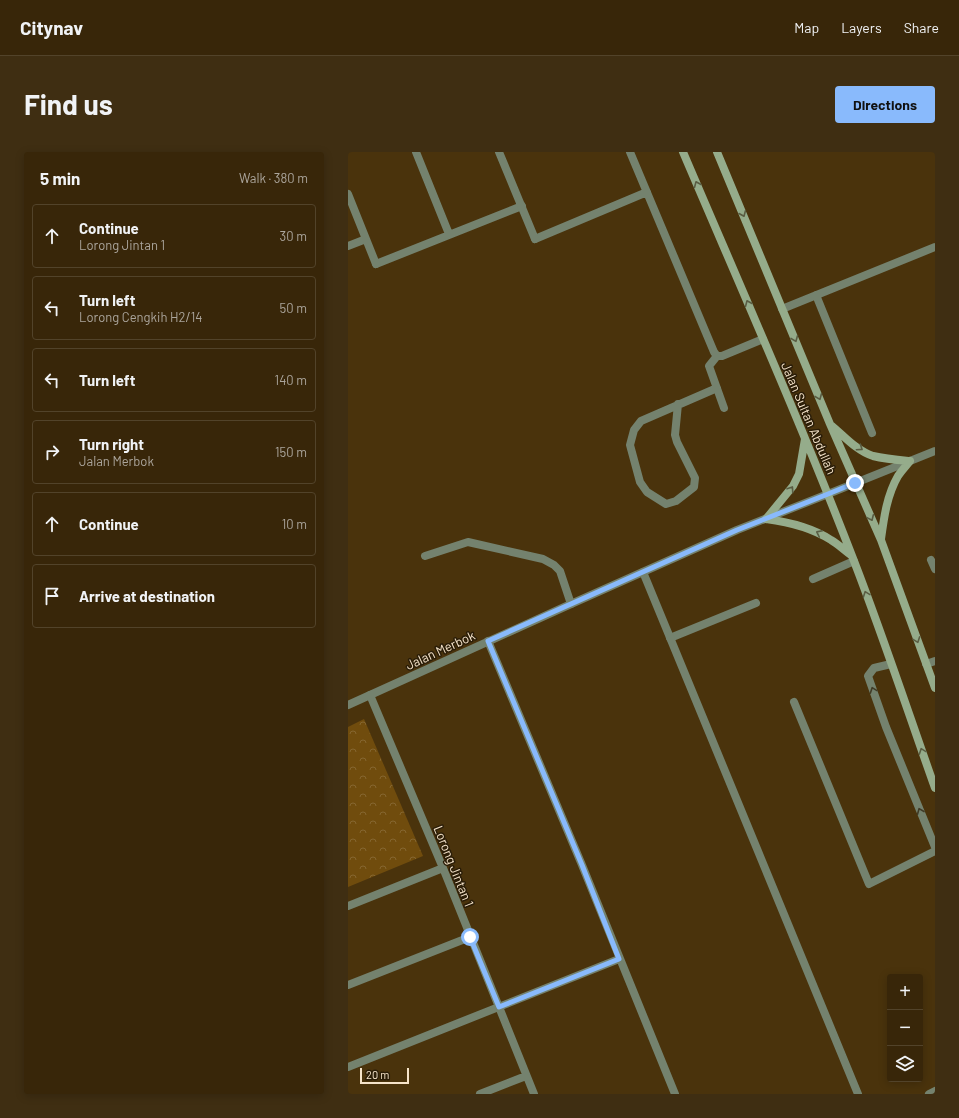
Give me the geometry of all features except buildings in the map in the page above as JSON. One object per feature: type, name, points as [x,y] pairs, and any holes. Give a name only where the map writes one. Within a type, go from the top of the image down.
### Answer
[{"type":"main road","name":"Jalan Sultan Abdullah","points":[[683,152],[828,494],[853,558],[935,788]]},
{"type":"main road","name":"Jalan Sultan Abdullah","points":[[717,152],[880,540],[935,688]]},
{"type":"main road","points":[[830,424],[860,449],[871,455],[910,461]]},
{"type":"main road","points":[[766,519],[793,486],[799,474],[805,438]]},
{"type":"main road","points":[[880,540],[886,505],[892,487],[899,474],[910,461]]},
{"type":"main road","points":[[766,519],[789,522],[821,534],[853,558]]},
{"type":"street","points":[[416,152],[450,234]]},
{"type":"street","points":[[499,152],[535,239],[647,192]]},
{"type":"street","points":[[630,152],[717,356]]},
{"type":"street","points":[[348,194],[376,264],[522,206]]},
{"type":"street","points":[[348,246],[366,239]]},
{"type":"street","points":[[782,309],[935,247]]},
{"type":"street","points":[[816,295],[872,433]]},
{"type":"street","points":[[724,408],[709,366],[717,356],[722,356],[763,339]]},
{"type":"street","points":[[678,404],[675,435],[677,442],[696,478],[694,487],[676,501],[666,504],[647,492],[640,482],[630,445],[634,430],[641,421],[678,404],[717,388]]},
{"type":"street","name":"Jalan Merbok","points":[[348,705],[737,530],[935,451]]},
{"type":"street","points":[[425,556],[468,542],[543,559],[554,565],[560,571],[571,604]]},
{"type":"street","points":[[813,579],[853,558]]},
{"type":"street","points":[[931,560],[935,569]]},
{"type":"street","points":[[643,572],[858,1094]]},
{"type":"street","points":[[670,638],[756,603]]},
{"type":"street","points":[[488,641],[582,865],[674,1094]]},
{"type":"street","points":[[926,664],[935,661]]},
{"type":"street","points":[[891,664],[874,668],[868,676],[886,727],[935,847]]},
{"type":"street","name":"Lorong Jintan 1","points":[[370,695],[443,868],[534,1094]]},
{"type":"street","points":[[794,702],[869,884],[935,851]]},
{"type":"street","points":[[348,906],[443,868]]},
{"type":"street","points":[[348,984],[470,937]]},
{"type":"street","points":[[348,1067],[619,959]]},
{"type":"street","points":[[480,1094],[526,1076]]},
{"type":"street","points":[[929,1094],[935,1091]]},
{"type":"green space","points":[[364,719],[423,856],[348,887],[348,727]]},
{"type":"route","points":[[470,937],[499,1007],[619,959],[582,865],[488,641],[737,530],[855,483]]}]
